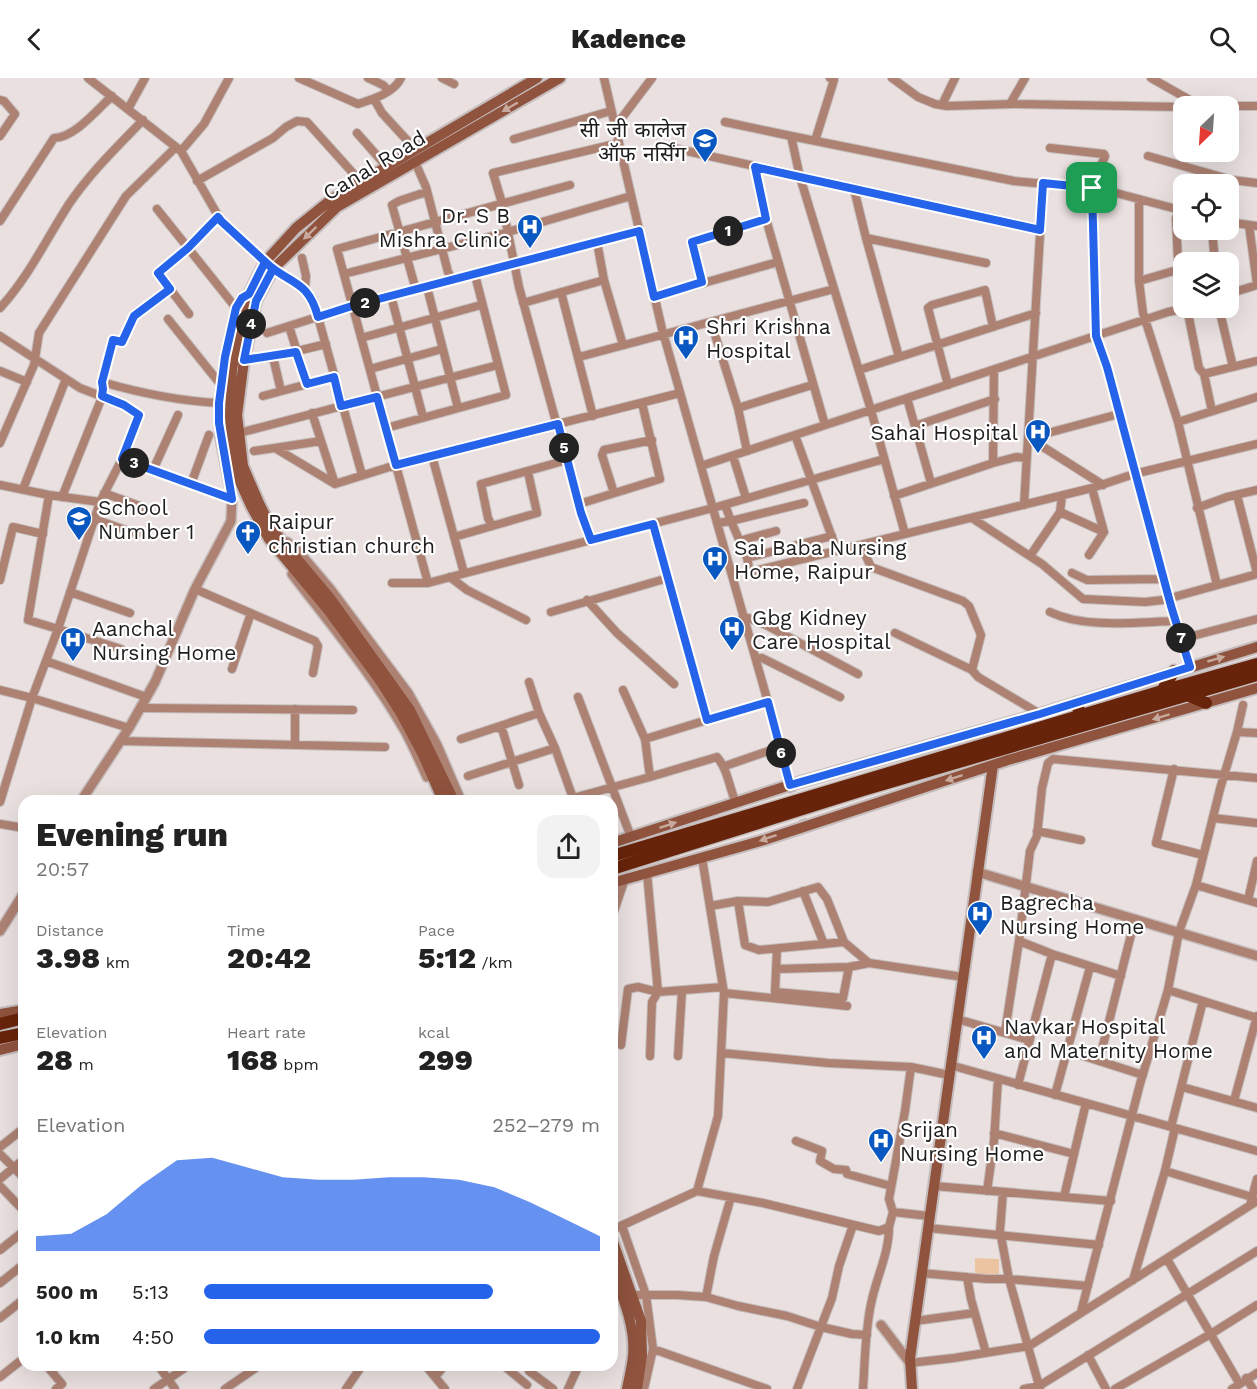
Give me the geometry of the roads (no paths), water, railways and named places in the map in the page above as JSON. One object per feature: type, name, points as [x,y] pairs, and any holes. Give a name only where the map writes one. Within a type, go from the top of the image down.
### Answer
[{"type":"highway","points":[[618,867],[863,790],[1187,695],[1257,664]]},
{"type":"highway","points":[[1161,691],[1174,671]]},
{"type":"highway","points":[[618,854],[1161,691],[1257,675]]},
{"type":"highway","points":[[1187,695],[1206,703]]},
{"type":"highway","points":[[1076,703],[1081,715]]},
{"type":"highway","points":[[0,1024],[18,1020]]},
{"type":"highway","points":[[0,1038],[18,1034]]},
{"type":"main road","name":"Canal Road","points":[[272,536],[258,520],[235,471],[231,427],[232,369],[249,294],[296,228],[332,199],[537,78]]},
{"type":"main road","name":"Canal Road","points":[[272,536],[243,466],[237,415],[244,360],[256,301],[269,266],[337,207],[560,78]]},
{"type":"main road","points":[[272,536],[388,692],[423,755],[440,795]]},
{"type":"main road","points":[[288,555],[330,598],[410,710],[451,795]]},
{"type":"main road","points":[[618,841],[790,785],[1040,714],[1257,647]]},
{"type":"main road","points":[[618,881],[764,840],[993,765],[1257,688]]},
{"type":"main road","points":[[912,1389],[910,1363],[921,1273],[993,765]]},
{"type":"main road","points":[[0,1014],[18,1011]]},
{"type":"main road","points":[[0,1050],[18,1046]]},
{"type":"main road","points":[[618,1255],[641,1321],[642,1356],[637,1389]]},
{"type":"main road","points":[[618,1284],[625,1302],[634,1354],[627,1389]]},
{"type":"street","points":[[88,78],[179,149],[218,217],[269,266],[305,289],[313,299],[362,476]]},
{"type":"street","points":[[128,109],[145,78]]},
{"type":"street","points":[[0,442],[35,360],[39,333],[109,221],[126,196],[204,124],[229,78]]},
{"type":"street","points":[[299,78],[358,104],[374,99],[397,86],[401,78]]},
{"type":"street","points":[[368,78],[388,90]]},
{"type":"street","points":[[442,78],[454,84]]},
{"type":"street","points":[[604,78],[663,335],[790,785]]},
{"type":"street","points":[[615,127],[652,78]]},
{"type":"street","points":[[815,141],[834,80],[830,78]]},
{"type":"street","points":[[942,105],[955,78]]},
{"type":"street","points":[[1010,104],[1025,78]]},
{"type":"street","points":[[1151,78],[1183,96]]},
{"type":"street","points":[[894,79],[918,97],[942,105],[1173,107]]},
{"type":"street","points":[[0,221],[54,138],[70,134],[112,96]]},
{"type":"street","points":[[374,99],[382,112],[416,150]]},
{"type":"street","points":[[0,100],[4,101],[15,114],[0,136]]},
{"type":"street","points":[[1239,106],[1257,106]]},
{"type":"street","points":[[514,139],[611,111]]},
{"type":"street","points":[[0,308],[92,173],[143,120]]},
{"type":"street","points":[[197,181],[273,138],[297,121],[307,123],[361,182]]},
{"type":"street","points":[[726,122],[1014,181],[1092,188],[1173,208]]},
{"type":"street","points":[[357,133],[387,167]]},
{"type":"street","points":[[791,136],[800,177],[871,410],[905,534]]},
{"type":"street","points":[[591,540],[523,303],[502,203],[493,173],[619,143]]},
{"type":"street","points":[[673,148],[1040,230]]},
{"type":"street","points":[[1050,148],[1104,154],[1105,156],[1092,188],[1096,336],[1107,367],[1134,474],[1190,667]]},
{"type":"street","points":[[1148,156],[1232,180],[1257,183]]},
{"type":"street","points":[[415,162],[426,187],[441,248],[448,272],[453,280]]},
{"type":"street","points":[[755,167],[766,219],[825,426]]},
{"type":"street","points":[[1024,505],[1043,183]]},
{"type":"street","points":[[428,583],[337,249],[570,185]]},
{"type":"street","points":[[854,189],[899,357]]},
{"type":"street","points":[[416,290],[393,203],[426,192]]},
{"type":"street","points":[[344,274],[508,232],[631,196]]},
{"type":"street","points":[[1139,199],[1139,281],[1143,313],[1178,422],[1217,585]]},
{"type":"street","points":[[157,209],[236,308]]},
{"type":"street","points":[[189,314],[158,273],[188,248],[218,217]]},
{"type":"street","points":[[702,282],[692,242],[766,219]]},
{"type":"street","points":[[1239,290],[1257,284],[1253,226]]},
{"type":"street","points":[[267,333],[352,306],[639,231]]},
{"type":"street","points":[[866,238],[986,263]]},
{"type":"street","points":[[597,243],[604,280],[623,345]]},
{"type":"street","points":[[302,258],[306,276],[305,289]]},
{"type":"street","points":[[654,297],[778,262]]},
{"type":"street","points":[[1139,281],[1173,271]]},
{"type":"street","points":[[386,428],[507,395],[474,275]]},
{"type":"street","points":[[523,303],[604,280]]},
{"type":"street","points":[[427,287],[458,408]]},
{"type":"street","points":[[62,497],[102,396],[102,382],[113,340],[122,342],[134,316],[170,289]]},
{"type":"street","points":[[579,357],[834,289]]},
{"type":"street","points":[[948,385],[928,308],[985,290],[993,327]]},
{"type":"street","points":[[561,292],[593,416]]},
{"type":"street","points":[[85,795],[141,708],[195,589],[231,521],[232,499],[220,437],[219,403],[227,342],[236,308],[242,298],[249,294]]},
{"type":"street","points":[[391,296],[423,417]]},
{"type":"street","points":[[361,338],[481,305]]},
{"type":"street","points":[[701,466],[1173,312]]},
{"type":"street","points":[[858,370],[1036,313]]},
{"type":"street","points":[[1190,318],[1199,368],[1203,374],[1212,411]]},
{"type":"street","points":[[1221,318],[1233,367]]},
{"type":"street","points":[[168,319],[221,385]]},
{"type":"street","points":[[711,322],[738,408],[747,451]]},
{"type":"street","points":[[289,326],[307,384]]},
{"type":"street","points":[[0,336],[80,388],[124,405],[139,415],[122,459],[100,502],[58,629],[32,698],[0,802]]},
{"type":"street","points":[[244,360],[273,357],[326,344]]},
{"type":"street","points":[[370,369],[442,349]]},
{"type":"street","points":[[273,357],[281,391]]},
{"type":"street","points":[[1203,374],[1257,361]]},
{"type":"street","points":[[239,433],[498,365]]},
{"type":"street","points":[[993,463],[994,370]]},
{"type":"street","points":[[0,371],[27,382]]},
{"type":"street","points":[[263,396],[334,377]]},
{"type":"street","points":[[23,489],[66,379]]},
{"type":"street","points":[[102,382],[128,390],[219,403]]},
{"type":"street","points":[[738,408],[812,385]]},
{"type":"street","points":[[275,448],[335,484],[396,465],[680,393]]},
{"type":"street","points":[[907,398],[931,483]]},
{"type":"street","points":[[1178,422],[1257,398]]},
{"type":"street","points":[[915,426],[995,399]]},
{"type":"street","points":[[579,504],[660,479],[642,403]]},
{"type":"street","points":[[312,413],[335,484]]},
{"type":"street","points":[[1029,438],[1119,414]]},
{"type":"street","points":[[153,470],[178,415]]},
{"type":"street","points":[[191,484],[209,435]]},
{"type":"street","points":[[795,435],[837,551]]},
{"type":"street","points":[[1029,438],[1103,485]]},
{"type":"street","points":[[614,494],[602,455],[603,450],[652,440]]},
{"type":"street","points":[[254,450],[321,441]]},
{"type":"street","points":[[725,505],[747,558],[750,572],[1062,496],[1134,474],[1257,444]]},
{"type":"street","points":[[432,456],[464,573]]},
{"type":"street","points":[[733,456],[746,498]]},
{"type":"street","points":[[894,496],[993,463],[1016,457],[1028,458]]},
{"type":"street","points":[[122,459],[232,499]]},
{"type":"street","points":[[392,583],[428,583],[725,505],[884,459]]},
{"type":"street","points":[[492,526],[488,518],[481,484],[567,460]]},
{"type":"street","points":[[454,537],[537,513],[528,472]]},
{"type":"street","points":[[0,485],[100,502]]},
{"type":"street","points":[[1089,555],[1104,532],[1092,488]]},
{"type":"street","points":[[1197,508],[1257,490]]},
{"type":"street","points":[[104,493],[145,508]]},
{"type":"street","points":[[49,495],[28,620],[121,649]]},
{"type":"street","points":[[972,518],[1030,556],[1083,599],[1145,602],[1169,598],[1257,573],[1237,495]]},
{"type":"street","points":[[1030,556],[1060,512],[1062,496]]},
{"type":"street","points":[[717,523],[804,503]]},
{"type":"street","points":[[1060,512],[1104,532]]},
{"type":"street","points":[[94,519],[137,534]]},
{"type":"street","points":[[653,524],[707,720]]},
{"type":"street","points":[[0,580],[13,527],[43,534]]},
{"type":"street","points":[[739,541],[776,531]]},
{"type":"street","points":[[272,536],[280,558],[380,692],[405,732],[434,795]]},
{"type":"street","points":[[272,536],[297,550],[331,590],[408,693],[437,746],[458,795]]},
{"type":"street","points":[[747,558],[832,536]]},
{"type":"street","points":[[861,545],[871,567],[963,601],[969,606],[981,635],[972,670]]},
{"type":"street","points":[[1072,573],[1087,580],[1164,579]]},
{"type":"street","points":[[450,577],[467,590],[526,620]]},
{"type":"street","points":[[551,612],[668,578]]},
{"type":"street","points":[[195,589],[315,640],[318,646],[313,673]]},
{"type":"street","points":[[70,592],[130,612]]},
{"type":"street","points":[[587,600],[617,633],[674,684]]},
{"type":"street","points":[[1050,612],[1062,618],[1107,622],[1175,621]]},
{"type":"street","points":[[232,669],[251,613]]},
{"type":"street","points":[[743,616],[766,625],[858,674]]},
{"type":"street","points":[[1181,639],[1257,619]]},
{"type":"street","points":[[895,633],[972,670],[978,677],[1040,714]]},
{"type":"street","points":[[756,658],[762,658],[840,697]]},
{"type":"street","points":[[46,661],[146,697]]},
{"type":"street","points":[[530,682],[539,713],[555,748],[572,795]]},
{"type":"street","points":[[0,690],[129,728]]},
{"type":"street","points":[[623,690],[645,739],[650,777]]},
{"type":"street","points":[[579,697],[616,795]]},
{"type":"street","points":[[645,739],[768,702]]},
{"type":"street","points":[[1081,1312],[1167,990],[1179,933],[1196,885],[1243,705]]},
{"type":"street","points":[[141,708],[353,710]]},
{"type":"street","points":[[295,710],[295,745]]},
{"type":"street","points":[[461,739],[539,713]]},
{"type":"street","points":[[500,726],[519,785]]},
{"type":"street","points":[[1237,732],[1257,734]]},
{"type":"street","points":[[120,741],[385,747]]},
{"type":"street","points":[[725,766],[780,747]]},
{"type":"street","points":[[468,776],[555,748]]},
{"type":"street","points":[[584,795],[717,757],[725,766],[730,790],[736,803]]},
{"type":"street","points":[[1005,1032],[1030,851],[1037,831],[1046,767],[1053,759],[1226,773],[1257,778]]},
{"type":"street","points":[[1174,769],[1156,843],[1203,855]]},
{"type":"street","points":[[618,801],[631,837]]},
{"type":"street","points":[[1213,818],[1257,823]]},
{"type":"street","points":[[0,824],[18,827]]},
{"type":"street","points":[[1037,831],[1081,840]]},
{"type":"street","points":[[697,1191],[718,1116],[723,990],[702,858]]},
{"type":"street","points":[[1248,900],[1257,861]]},
{"type":"street","points":[[977,872],[1257,956]]},
{"type":"street","points":[[647,873],[658,992],[652,1002],[650,1056]]},
{"type":"street","points":[[618,899],[625,879]]},
{"type":"street","points":[[1196,885],[1257,903]]},
{"type":"street","points":[[710,906],[738,901],[768,902],[818,887],[827,900],[844,942],[870,963]]},
{"type":"street","points":[[803,891],[824,944]]},
{"type":"street","points":[[738,901],[745,945],[759,950],[844,942]]},
{"type":"street","points":[[0,932],[18,903]]},
{"type":"street","points":[[1098,1061],[1135,919]]},
{"type":"street","points":[[1019,941],[1121,976]]},
{"type":"street","points":[[777,949],[775,992],[843,998],[849,967]]},
{"type":"street","points":[[1018,1085],[1052,954]]},
{"type":"street","points":[[776,969],[849,967],[870,963],[963,977]]},
{"type":"street","points":[[1055,1095],[1090,967]]},
{"type":"street","points":[[621,1045],[627,989],[638,987],[658,992],[723,990],[847,1006]]},
{"type":"street","points":[[1167,990],[1257,1017],[1234,1101]]},
{"type":"street","points":[[678,1056],[682,991]]},
{"type":"street","points":[[1133,1280],[1165,1172],[1173,1127],[1203,1001]]},
{"type":"street","points":[[957,1019],[1029,1040]]},
{"type":"street","points":[[1068,1051],[1143,1075]]},
{"type":"street","points":[[722,1053],[828,1064],[950,1070],[998,1079],[1257,1151]]},
{"type":"street","points":[[863,1389],[871,1306],[878,1274],[889,1244],[889,1227],[893,1212],[889,1199],[906,1111],[911,1067]]},
{"type":"street","points":[[987,1191],[998,1079]]},
{"type":"street","points":[[1182,1087],[1257,1108]]},
{"type":"street","points":[[1064,1197],[1086,1103]]},
{"type":"street","points":[[0,1147],[18,1133]]},
{"type":"street","points":[[994,1133],[1074,1154]]},
{"type":"street","points":[[796,1141],[822,1151],[820,1161],[834,1169],[846,1170],[847,1174],[855,1178],[891,1186]]},
{"type":"street","points":[[0,1154],[18,1172]]},
{"type":"street","points":[[0,1179],[18,1165]]},
{"type":"street","points":[[1165,1172],[1254,1199]]},
{"type":"street","points":[[882,1325],[910,1363],[1029,1346],[1250,1206],[1254,1199],[1257,1179]]},
{"type":"street","points":[[0,1186],[18,1205]]},
{"type":"street","points":[[933,1186],[1111,1201]]},
{"type":"street","points":[[618,1228],[697,1191],[763,1203],[879,1231],[889,1227]]},
{"type":"street","points":[[1003,1192],[1001,1236],[1009,1279],[1039,1388]]},
{"type":"street","points":[[706,1297],[714,1256],[731,1197]]},
{"type":"street","points":[[893,1212],[929,1216]]},
{"type":"street","points":[[796,1389],[832,1298],[838,1266],[853,1225]]},
{"type":"street","points":[[622,1226],[646,1295],[653,1349],[645,1389]]},
{"type":"street","points":[[928,1228],[1099,1245]]},
{"type":"street","points":[[0,1250],[18,1236]]},
{"type":"street","points":[[1024,1389],[1039,1388],[1088,1355],[1257,1251]]},
{"type":"street","points":[[1167,1259],[1210,1334],[1243,1381],[1253,1389]]},
{"type":"street","points":[[0,1283],[18,1269]]},
{"type":"street","points":[[921,1273],[1088,1286]]},
{"type":"street","points":[[967,1277],[986,1353]]},
{"type":"street","points":[[633,1295],[677,1294],[706,1297],[787,1316],[821,1327],[867,1335]]},
{"type":"street","points":[[0,1318],[18,1304]]},
{"type":"street","points":[[1115,1389],[1257,1305]]},
{"type":"street","points":[[915,1321],[974,1312]]},
{"type":"street","points":[[653,1349],[767,1389]]},
{"type":"street","points":[[1088,1355],[1106,1389]]},
{"type":"street","points":[[0,1377],[18,1363]]},
{"type":"street","points":[[50,1371],[61,1387]]},
{"type":"street","points":[[162,1371],[175,1389]]},
{"type":"street","points":[[154,1389],[180,1371]]},
{"type":"street","points":[[227,1389],[252,1371]]},
{"type":"street","points":[[346,1389],[358,1371]]},
{"type":"street","points":[[430,1371],[445,1389]]},
{"type":"street","points":[[435,1377],[440,1371]]},
{"type":"street","points":[[509,1371],[526,1387],[530,1371]]},
{"type":"street","points":[[534,1371],[553,1389]]},
{"type":"street","points":[[568,1389],[576,1371]]},
{"type":"street","points":[[1232,1389],[1257,1373]]},
{"type":"tunnel","points":[[790,785],[805,826]]},
{"type":"place","name":"सी जी कालेज ऑफ नर्सिंग","points":[[705,164]]},
{"type":"place","name":"Dr. S B Mishra Clinic","points":[[530,250]]},
{"type":"place","name":"Shri Krishna Hospital","points":[[686,361]]},
{"type":"place","name":"Sahai Hospital","points":[[1038,455]]},
{"type":"place","name":"School Number 1","points":[[79,542]]},
{"type":"place","name":"Raipur christian church","points":[[248,556]]},
{"type":"place","name":"Sai Baba Nursing Home, Raipur","points":[[715,582]]},
{"type":"place","name":"Gbg Kidney Care Hospital","points":[[732,652]]},
{"type":"place","name":"Aanchal Nursing Home","points":[[73,663]]},
{"type":"place","name":"Bagrecha Nursing Home","points":[[980,937]]},
{"type":"place","name":"Navkar Hospital and Maternity Home","points":[[984,1061]]},
{"type":"place","name":"Srijan Nursing Home","points":[[881,1164]]}]
